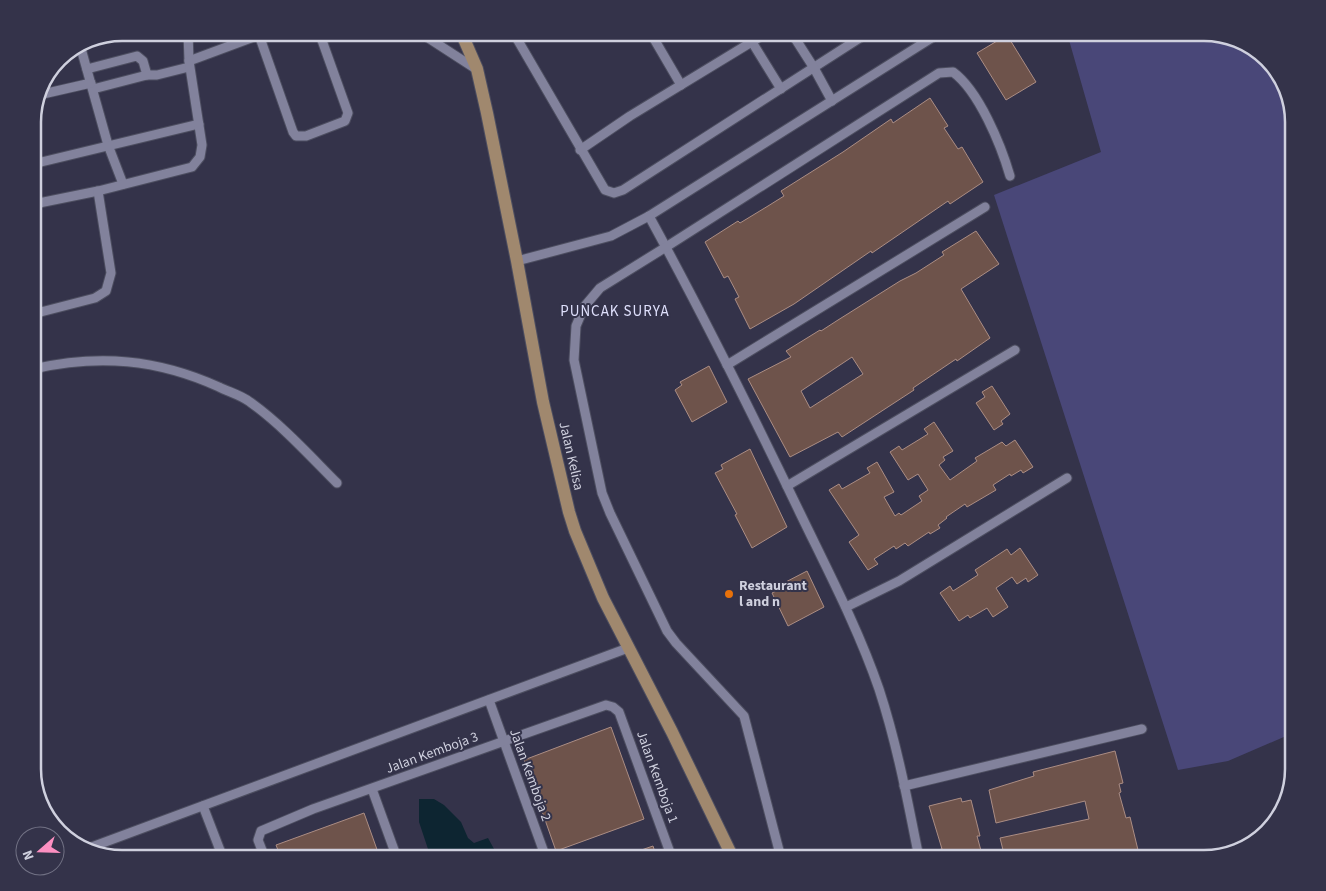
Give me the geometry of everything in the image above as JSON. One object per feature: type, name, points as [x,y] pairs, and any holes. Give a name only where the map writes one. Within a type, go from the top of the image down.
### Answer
[{"type":"main road","name":"Jalan Kelisa","points":[[465,41],[477,69],[517,261],[543,402],[569,512],[586,560],[729,850]]},
{"type":"street","points":[[41,202],[98,191],[192,167],[197,162],[202,153],[202,145],[189,64],[188,41]]},
{"type":"street","points":[[47,93],[147,75],[157,75],[243,41]]},
{"type":"street","points":[[262,41],[293,132],[296,136],[306,136],[345,121],[348,113],[322,41]]},
{"type":"street","points":[[433,41],[477,69]]},
{"type":"street","points":[[518,41],[605,190],[614,193],[623,190],[855,41]]},
{"type":"street","points":[[655,41],[681,85]]},
{"type":"street","points":[[797,41],[832,101]]},
{"type":"street","points":[[517,261],[612,236],[649,216],[927,41]]},
{"type":"street","points":[[580,150],[752,42],[781,89]]},
{"type":"street","points":[[82,52],[108,145],[122,184]]},
{"type":"street","points":[[87,69],[137,56],[143,61],[147,75]]},
{"type":"street","points":[[779,850],[744,716],[667,631],[602,493],[574,360],[576,326],[584,307],[600,288],[939,74],[953,72],[962,78],[992,127],[1002,149],[1010,176]]},
{"type":"street","points":[[41,162],[199,124]]},
{"type":"street","points":[[41,312],[95,298],[106,291],[111,273],[98,191]]},
{"type":"street","points":[[727,365],[985,207]]},
{"type":"street","points":[[649,216],[727,365],[846,607],[878,688],[891,731],[917,850]]},
{"type":"street","points":[[787,486],[1015,350]]},
{"type":"street","points":[[41,368],[88,360],[145,363],[200,378],[248,400],[274,421],[337,483]]},
{"type":"street","points":[[846,607],[899,581],[1067,478]]},
{"type":"street","points":[[97,845],[628,648]]},
{"type":"street","name":"Jalan Kemboja 2","points":[[489,700],[543,850]]},
{"type":"street","name":"Jalan Kemboja 3","points":[[262,850],[258,840],[261,831],[314,809],[606,705],[613,707]]},
{"type":"street","name":"Jalan Kemboja 1","points":[[613,707],[619,712],[669,850]]},
{"type":"street","points":[[904,786],[1142,729]]},
{"type":"street","points":[[372,789],[394,850]]},
{"type":"street","points":[[203,806],[220,850]]},
{"type":"shaded area","points":[[1069,41],[1204,41],[1230,46],[1249,55],[1265,69],[1276,86],[1283,106],[1285,122],[1285,736],[1228,761],[1178,770],[994,195],[1101,152]]},
{"type":"water","points":[[419,799],[434,799],[444,805],[461,822],[468,838],[474,843],[488,838],[495,850],[428,850],[419,822]]},
{"type":"building","points":[[997,41],[1011,41],[1036,82],[1006,100],[977,53]]},
{"type":"building","points":[[930,98],[948,126],[944,128],[958,149],[962,147],[983,182],[950,204],[948,201],[794,304],[750,329],[735,299],[739,297],[728,276],[724,278],[705,242],[738,221],[740,223],[784,196],[781,191],[891,119],[893,123]]},
{"type":"building","points":[[976,231],[999,264],[961,289],[990,338],[842,437],[838,432],[790,457],[748,379],[791,357],[786,351],[916,273],[944,255],[942,252]],"holes":[[[852,357],[863,374],[810,408],[801,391]]]},
{"type":"building","points":[[709,366],[727,402],[692,422],[675,390],[682,385],[680,382]]},
{"type":"building","points":[[992,386],[1010,414],[1001,421],[1003,424],[994,430],[976,403],[985,397],[982,392]]},
{"type":"building","points":[[934,422],[953,451],[943,457],[945,460],[939,465],[950,480],[977,461],[975,458],[1002,442],[1006,446],[1015,440],[1033,467],[1023,473],[1021,470],[1011,476],[1010,474],[993,485],[996,490],[967,507],[965,504],[946,517],[938,525],[940,528],[930,534],[929,532],[908,546],[905,543],[896,549],[894,546],[874,559],[878,564],[868,570],[849,542],[859,535],[829,490],[839,484],[842,489],[870,473],[867,468],[877,462],[894,492],[884,497],[895,516],[899,513],[901,515],[922,501],[919,496],[928,490],[918,474],[908,480],[890,452],[899,446],[902,450],[928,434],[924,429]]},
{"type":"building","points":[[750,449],[787,527],[752,548],[735,515],[737,514],[715,473],[723,469],[721,465]]},
{"type":"building","points":[[1020,548],[1038,575],[1028,582],[1026,578],[1017,584],[1012,577],[996,588],[1008,607],[993,617],[987,608],[970,618],[968,615],[959,621],[940,593],[950,586],[953,591],[978,575],[975,570],[1007,549],[1011,555]]},
{"type":"building","points":[[807,571],[824,607],[788,626],[772,593],[780,589],[778,586]]},
{"type":"building","points":[[611,727],[644,819],[556,850],[524,760]]},
{"type":"building","points":[[1115,751],[1123,783],[1119,784],[1121,792],[1119,793],[1126,818],[1130,817],[1138,850],[1003,850],[1000,838],[1089,819],[1085,801],[996,823],[989,790],[1034,776],[1033,772]]},
{"type":"building","points":[[961,798],[962,802],[971,800],[980,836],[977,836],[981,850],[938,850],[942,849],[929,806]]},
{"type":"building","points":[[364,813],[377,850],[278,850],[276,845]]},
{"type":"building","points":[[653,846],[654,850],[641,850]]},
{"type":"place","name":"Restaurant l and n","points":[[729,594]]},
{"type":"district","name":"PUNCAK SURYA","points":[[615,311]]}]
